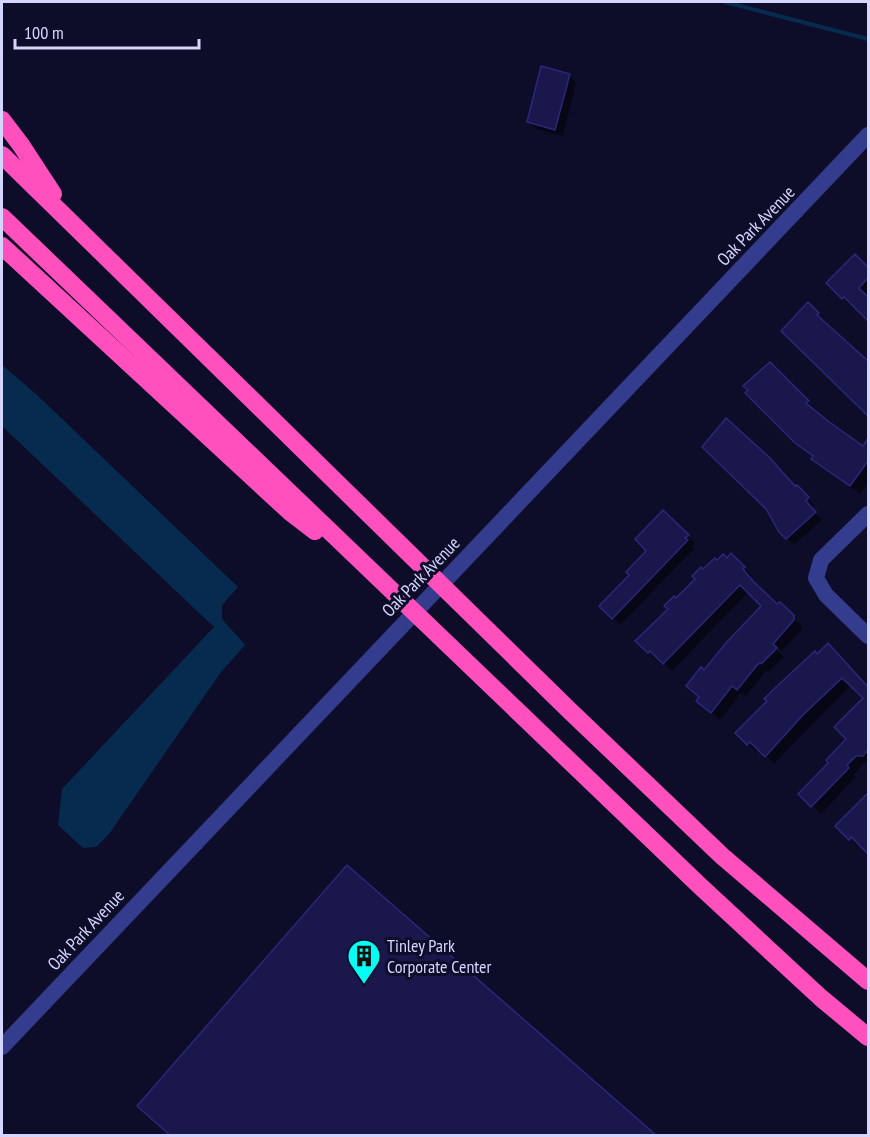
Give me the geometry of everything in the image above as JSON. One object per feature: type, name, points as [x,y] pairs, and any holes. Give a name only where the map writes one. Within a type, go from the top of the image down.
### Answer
[{"type":"highway","points":[[2,120],[70,220]]},
{"type":"highway","points":[[2,155],[621,759],[723,856],[868,981]]},
{"type":"highway","points":[[2,217],[700,886],[821,998],[868,1036]]},
{"type":"highway","points":[[2,246],[289,511],[395,594]]},
{"type":"street","name":"Oak Park Avenue","points":[[2,1047],[868,135]]},
{"type":"street","points":[[868,514],[821,560],[816,578],[826,595],[868,636]]},
{"type":"water","points":[[2,365],[37,395],[238,587],[222,605],[222,619],[245,645],[221,672],[109,834],[96,847],[83,848],[58,825],[62,789],[214,627],[2,426]]},
{"type":"building","points":[[541,66],[570,74],[555,130],[527,122]]},
{"type":"building","points":[[855,254],[868,267],[868,278],[859,288],[868,297],[868,321],[826,283]]},
{"type":"building","points":[[808,302],[819,313],[817,315],[868,361],[868,416],[781,331]]},
{"type":"building","points":[[770,362],[809,401],[806,403],[828,421],[863,446],[868,438],[868,461],[850,486],[811,459],[813,456],[795,443],[745,393],[748,390],[743,386]]},
{"type":"building","points":[[726,418],[809,497],[806,501],[816,512],[786,539],[779,532],[766,509],[702,447]]},
{"type":"building","points":[[663,510],[689,535],[685,538],[688,540],[612,619],[599,606],[629,575],[626,572],[646,551],[635,539]]},
{"type":"building","points":[[731,553],[745,567],[743,569],[753,581],[777,604],[780,602],[794,615],[794,620],[773,644],[777,648],[762,663],[758,664],[737,690],[732,686],[711,713],[696,701],[699,697],[686,686],[701,667],[704,670],[761,606],[740,585],[663,664],[635,641],[668,609],[664,606],[674,596],[676,598],[695,579],[692,576],[701,567],[703,569],[723,554],[727,558]]},
{"type":"building","points":[[828,643],[868,687],[868,750],[863,756],[856,756],[847,765],[849,768],[811,807],[798,794],[828,763],[826,760],[846,739],[834,727],[863,698],[842,678],[803,715],[765,757],[750,742],[747,745],[735,733],[767,701],[764,699],[775,688],[815,651],[817,654]]},
{"type":"building","points":[[868,793],[868,854],[851,837],[849,840],[835,826]]},
{"type":"building","name":"Tinley Park Corporate Center","points":[[347,865],[657,1136],[171,1136],[137,1106]]},
{"type":"waterway","points":[[725,2],[868,39]]},
{"type":"place","name":"Tinley Park Corporate Center","points":[[364,985]]}]
